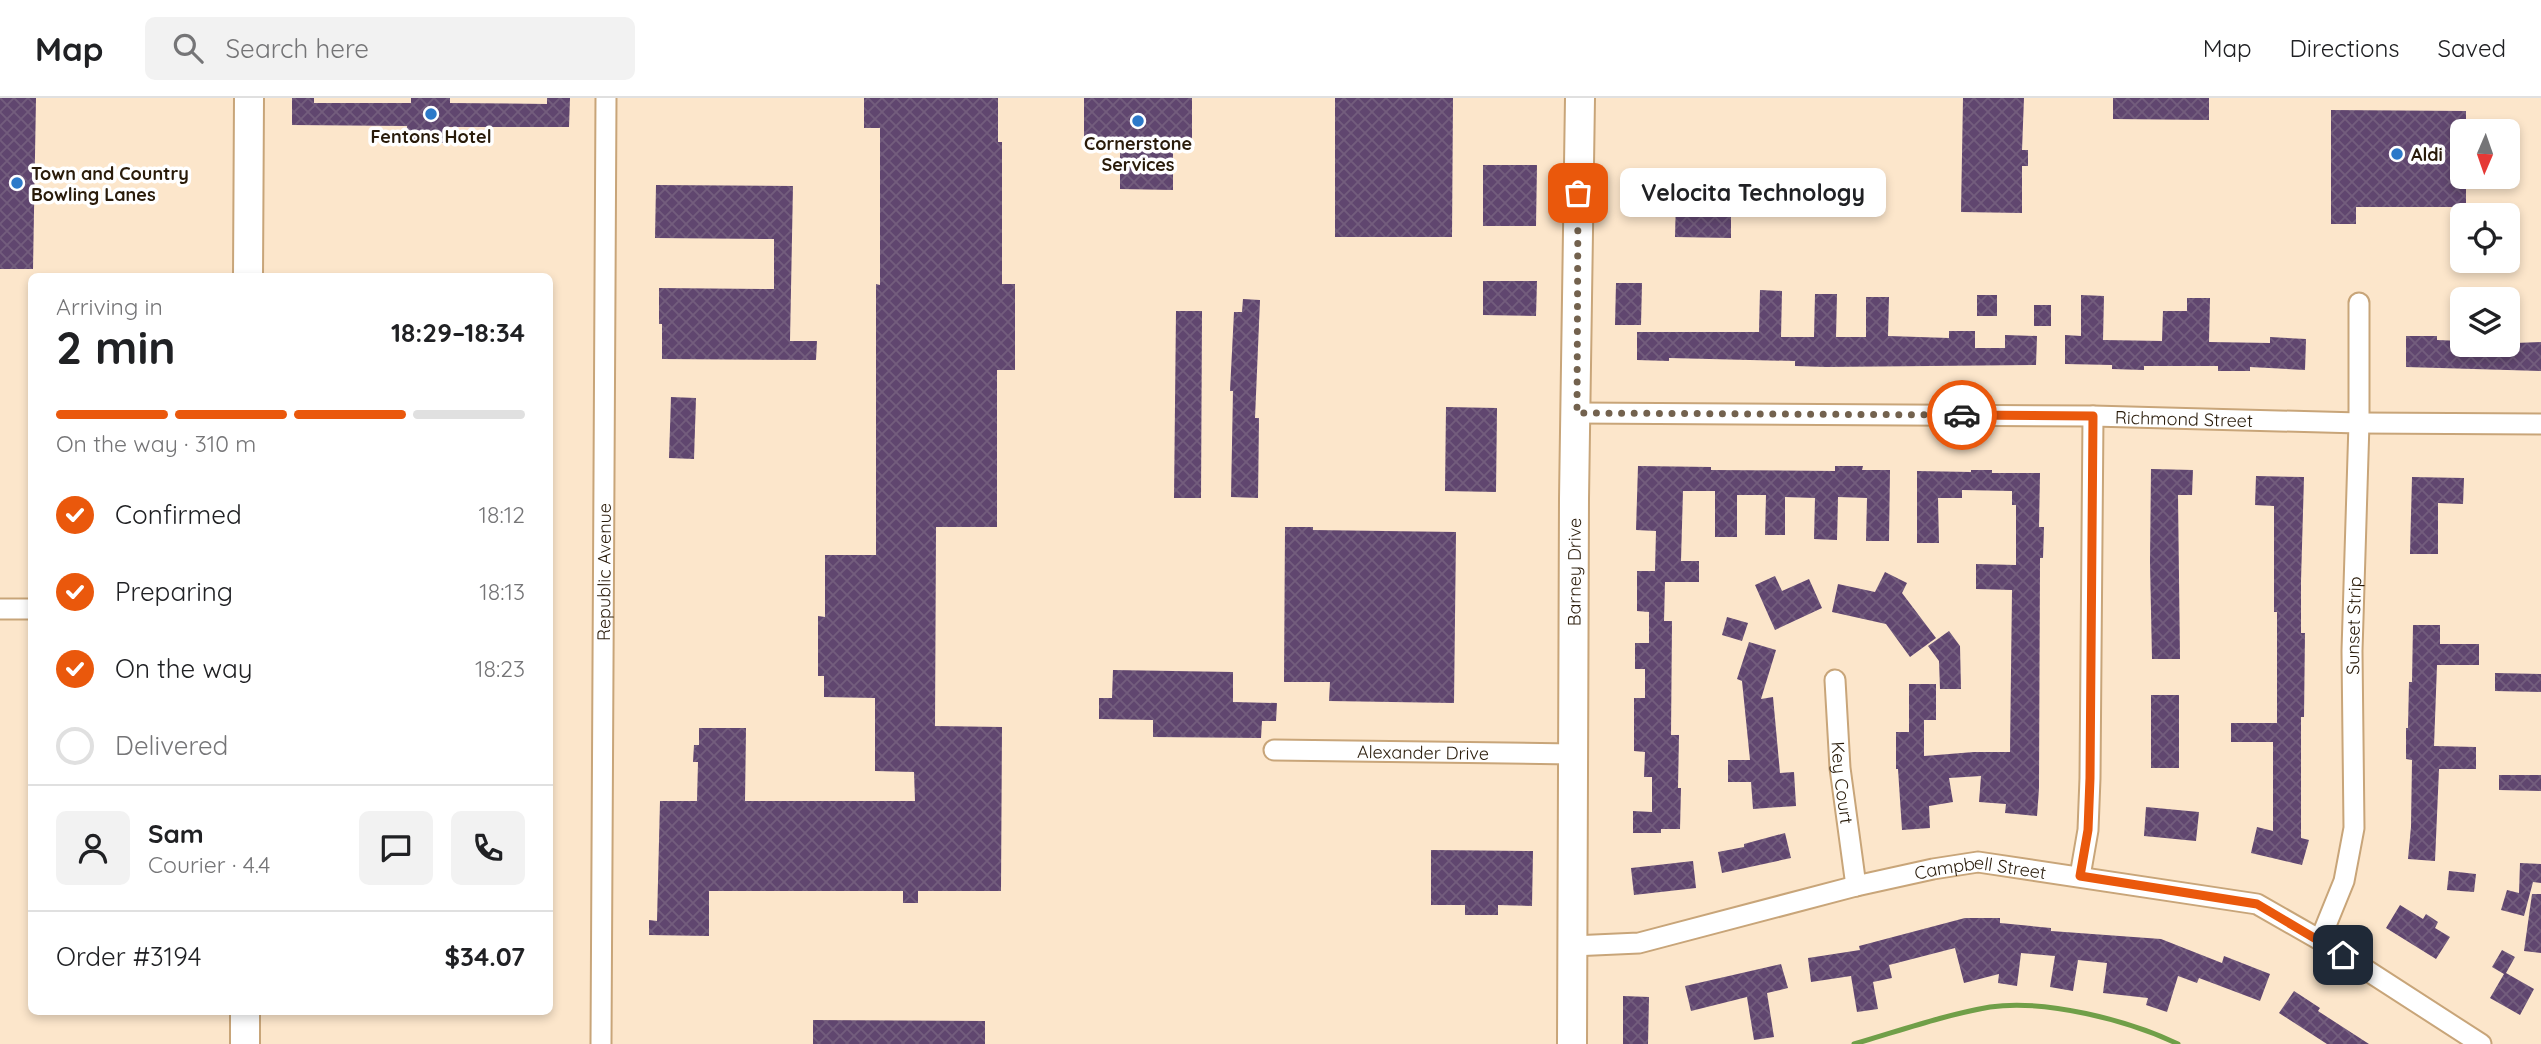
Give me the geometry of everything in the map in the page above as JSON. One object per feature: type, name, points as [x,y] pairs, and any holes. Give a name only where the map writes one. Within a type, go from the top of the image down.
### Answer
[{"type":"street","points":[[248,98],[248,273]]},
{"type":"street","name":"Republic Avenue","points":[[601,1044],[606,98]]},
{"type":"street","name":"Barney Drive","points":[[1572,1044],[1580,98]]},
{"type":"street","name":"Sunset Strip","points":[[2320,940],[2344,881],[2354,828],[2352,651],[2359,423],[2359,303]]},
{"type":"street","name":"Richmond Street","points":[[1577,413],[2093,416],[2359,423],[2541,424]]},
{"type":"street","points":[[2080,876],[2088,830],[2090,791],[2093,416]]},
{"type":"street","points":[[0,609],[28,609]]},
{"type":"street","name":"Key Court","points":[[1835,680],[1840,768],[1856,886]]},
{"type":"street","name":"Alexander Drive","points":[[1274,750],[1573,754]]},
{"type":"street","name":"Campbell Street","points":[[1572,946],[1639,943],[1856,886],[1978,862],[2257,904],[2320,940],[2481,1044]]},
{"type":"street","points":[[245,1015],[245,1044]]},
{"type":"building","name":"Town and Country Bowling Lanes","points":[[0,98],[36,98],[33,269],[0,269]]},
{"type":"building","name":"Fentons Hotel","points":[[292,98],[314,98],[314,103],[411,103],[411,98],[450,98],[450,103],[547,104],[547,98],[570,98],[569,127],[444,127],[443,143],[406,143],[407,126],[292,125]]},
{"type":"building","points":[[864,98],[998,98],[998,142],[1002,142],[1002,284],[1015,284],[1015,370],[997,370],[997,527],[936,527],[935,726],[1002,727],[1001,891],[918,891],[918,903],[903,903],[903,891],[709,891],[709,936],[649,935],[649,920],[657,921],[660,801],[697,801],[698,762],[693,762],[694,745],[699,745],[699,728],[746,728],[745,801],[915,801],[914,772],[875,771],[875,698],[824,697],[824,676],[818,676],[818,616],[825,617],[825,555],[876,555],[876,284],[880,285],[880,128],[864,128]]},
{"type":"building","name":"Cornerstone Services","points":[[1084,98],[1192,98],[1192,145],[1173,145],[1173,190],[1120,189],[1120,145],[1084,145]]},
{"type":"building","points":[[1335,98],[1453,98],[1452,237],[1335,237]]},
{"type":"building","points":[[1963,98],[2024,98],[2022,150],[2028,150],[2028,166],[2022,166],[2022,213],[1961,212]]},
{"type":"building","points":[[2113,98],[2209,98],[2209,120],[2113,119]]},
{"type":"building","name":"Aldi","points":[[2331,110],[2466,111],[2466,119],[2450,119],[2450,189],[2466,189],[2466,203],[2450,203],[2450,207],[2356,207],[2356,224],[2331,224]]},
{"type":"building","points":[[1483,165],[1537,165],[1536,226],[1483,226]]},
{"type":"building","points":[[656,185],[793,186],[790,341],[817,341],[816,360],[662,359],[659,288],[774,289],[774,239],[655,238]]},
{"type":"building","points":[[1676,199],[1731,200],[1731,238],[1675,237]]},
{"type":"building","points":[[1483,281],[1537,281],[1536,316],[1483,315]]},
{"type":"building","points":[[1616,283],[1642,283],[1641,325],[1615,325]]},
{"type":"building","points":[[1760,290],[1782,291],[1781,337],[1814,337],[1815,294],[1837,294],[1836,337],[1866,337],[1866,297],[1889,297],[1888,336],[1949,338],[1949,331],[1975,331],[1975,348],[2005,348],[2005,335],[2037,336],[2036,365],[1826,367],[1795,366],[1795,361],[1669,358],[1669,361],[1637,360],[1637,332],[1759,332]]},
{"type":"building","points":[[1977,295],[1997,295],[1997,316],[1977,316]]},
{"type":"building","points":[[2081,295],[2104,296],[2103,340],[2162,341],[2163,311],[2187,311],[2187,298],[2210,298],[2209,342],[2270,343],[2270,337],[2306,339],[2305,370],[2250,367],[2250,371],[2218,371],[2218,366],[2144,366],[2144,370],[2112,369],[2112,365],[2065,364],[2065,335],[2081,336]]},
{"type":"building","points":[[1243,299],[1260,300],[1255,418],[1259,418],[1258,498],[1231,497],[1233,391],[1230,391],[1234,312],[1242,312]]},
{"type":"building","points":[[2034,305],[2051,305],[2051,326],[2034,326]]},
{"type":"building","points":[[1176,311],[1202,311],[1201,498],[1174,498]]},
{"type":"building","points":[[2406,336],[2437,336],[2437,340],[2450,341],[2450,357],[2520,357],[2520,343],[2541,342],[2541,371],[2406,367]]},
{"type":"building","points":[[671,397],[696,398],[694,459],[669,458]]},
{"type":"building","points":[[1446,407],[1497,408],[1496,492],[1445,491]]},
{"type":"building","points":[[1638,466],[1711,467],[1711,470],[1835,471],[1835,466],[1863,466],[1862,470],[1890,470],[1889,541],[1866,541],[1867,498],[1838,497],[1837,540],[1814,539],[1815,498],[1785,497],[1785,535],[1765,535],[1766,495],[1737,495],[1737,537],[1715,537],[1715,491],[1683,491],[1681,561],[1699,561],[1699,582],[1665,582],[1664,621],[1672,621],[1671,735],[1679,735],[1678,788],[1681,788],[1680,829],[1661,829],[1661,833],[1633,833],[1633,811],[1652,812],[1652,777],[1644,777],[1645,752],[1634,751],[1634,698],[1645,698],[1645,669],[1635,669],[1635,643],[1649,643],[1649,612],[1637,611],[1637,571],[1655,571],[1656,531],[1636,530]]},
{"type":"building","points":[[2151,469],[2193,470],[2192,495],[2178,495],[2180,659],[2152,659]]},
{"type":"building","points":[[1917,471],[2040,473],[2039,527],[2044,527],[2043,558],[2040,558],[2037,816],[2005,813],[2006,804],[1979,802],[1981,776],[1949,778],[1953,802],[1929,806],[1930,828],[1902,830],[1896,769],[1896,732],[1909,732],[1909,684],[1936,684],[1936,720],[1924,720],[1924,756],[2010,752],[2012,590],[1976,589],[1976,564],[2016,565],[2016,505],[2012,505],[2012,491],[1962,490],[1962,498],[1938,498],[1939,543],[1917,543]]},
{"type":"building","points":[[2256,476],[2304,477],[2301,633],[2305,633],[2304,717],[2301,717],[2301,838],[2309,840],[2302,865],[2251,853],[2257,827],[2273,831],[2273,742],[2231,742],[2231,723],[2277,723],[2274,506],[2255,505]]},
{"type":"building","points":[[2412,477],[2464,478],[2463,504],[2438,503],[2438,554],[2410,554]]},
{"type":"building","points":[[1285,527],[1313,527],[1313,530],[1456,532],[1454,703],[1329,701],[1330,682],[1284,682]]},
{"type":"building","points":[[1885,572],[1907,583],[1902,593],[1936,638],[1910,657],[1886,624],[1832,612],[1838,584],[1875,592]]},
{"type":"building","points":[[1775,576],[1782,591],[1809,579],[1822,608],[1775,630],[1755,585]]},
{"type":"building","points":[[1727,617],[1748,623],[1742,641],[1722,635]]},
{"type":"building","points":[[2413,625],[2440,625],[2440,644],[2479,644],[2479,665],[2437,665],[2434,746],[2476,747],[2476,769],[2439,769],[2435,861],[2408,859],[2412,760],[2406,759],[2406,728],[2409,682],[2412,682]]},
{"type":"building","points":[[1949,631],[1960,646],[1961,689],[1940,689],[1939,661],[1928,646]]},
{"type":"building","points":[[1749,642],[1776,650],[1761,699],[1773,697],[1780,773],[1794,772],[1796,806],[1753,809],[1751,782],[1728,782],[1728,760],[1750,760],[1742,681],[1737,679]]},
{"type":"building","points":[[1113,670],[1233,672],[1233,702],[1277,703],[1276,721],[1262,721],[1261,738],[1153,737],[1153,720],[1099,719],[1099,698],[1112,698]]},
{"type":"building","points":[[2495,673],[2541,674],[2541,692],[2495,691]]},
{"type":"building","points":[[2151,695],[2179,695],[2179,768],[2151,768]]},
{"type":"building","points":[[2499,775],[2541,775],[2541,791],[2499,790]]},
{"type":"building","points":[[2146,807],[2199,812],[2196,841],[2144,836]]},
{"type":"building","points":[[1785,833],[1791,858],[1722,873],[1718,852],[1744,847],[1744,844]]},
{"type":"building","points":[[1431,850],[1533,851],[1532,906],[1498,905],[1498,915],[1465,915],[1465,905],[1431,905]]},
{"type":"building","points":[[1693,861],[1696,888],[1634,895],[1631,868]]},
{"type":"building","points":[[2520,863],[2541,864],[2541,883],[2533,882],[2524,916],[2501,910],[2507,890],[2519,893]]},
{"type":"building","points":[[2449,871],[2476,874],[2474,892],[2447,890]]},
{"type":"building","points":[[2532,894],[2541,894],[2541,953],[2524,951]]},
{"type":"building","points":[[2400,905],[2423,919],[2426,914],[2438,922],[2435,928],[2450,937],[2436,959],[2386,928]]},
{"type":"building","points":[[1965,918],[2000,918],[2000,923],[2051,928],[2051,931],[2161,939],[2222,963],[2224,956],[2270,974],[2260,1001],[2199,978],[2197,983],[2178,976],[2167,1012],[2146,1005],[2148,998],[2103,993],[2107,963],[2078,960],[2073,991],[2050,987],[2055,956],[2021,953],[2017,986],[1998,983],[1999,974],[1964,983],[1955,948],[1889,965],[1892,978],[1873,982],[1878,1009],[1857,1012],[1851,976],[1811,982],[1808,958],[1860,950],[1859,946]]},
{"type":"building","points":[[2502,950],[2515,957],[2506,973],[2534,989],[2520,1015],[2490,998],[2504,974],[2492,967]]},
{"type":"building","points":[[1781,964],[1788,988],[1767,993],[1774,1037],[1754,1040],[1747,997],[1691,1011],[1685,986]]},
{"type":"building","points":[[2294,991],[2320,1008],[2318,1011],[2369,1044],[2327,1044],[2279,1013]]},
{"type":"building","points":[[1623,996],[1649,997],[1648,1044],[1623,1044]]},
{"type":"building","points":[[813,1020],[985,1021],[985,1044],[813,1044]]},
{"type":"waterway","points":[[1854,1044],[1956,1014],[2012,1005],[2086,1014],[2135,1027],[2178,1044]]},
{"type":"way so far","points":[[1578,193],[1577,413],[1962,415]]},
{"type":"place","name":"Fentons Hotel","points":[[431,114]]},
{"type":"place","name":"Cornerstone Services","points":[[1138,121]]},
{"type":"place","name":"Aldi","points":[[2397,154]]},
{"type":"place","name":"Town and Country Bowling Lanes","points":[[17,183]]},
{"type":"place","name":"Velocita Technology","points":[[1578,193]]},
{"type":"route","points":[[1962,415],[2093,416],[2090,778],[2088,830],[2080,876],[2257,904],[2343,955]]}]
